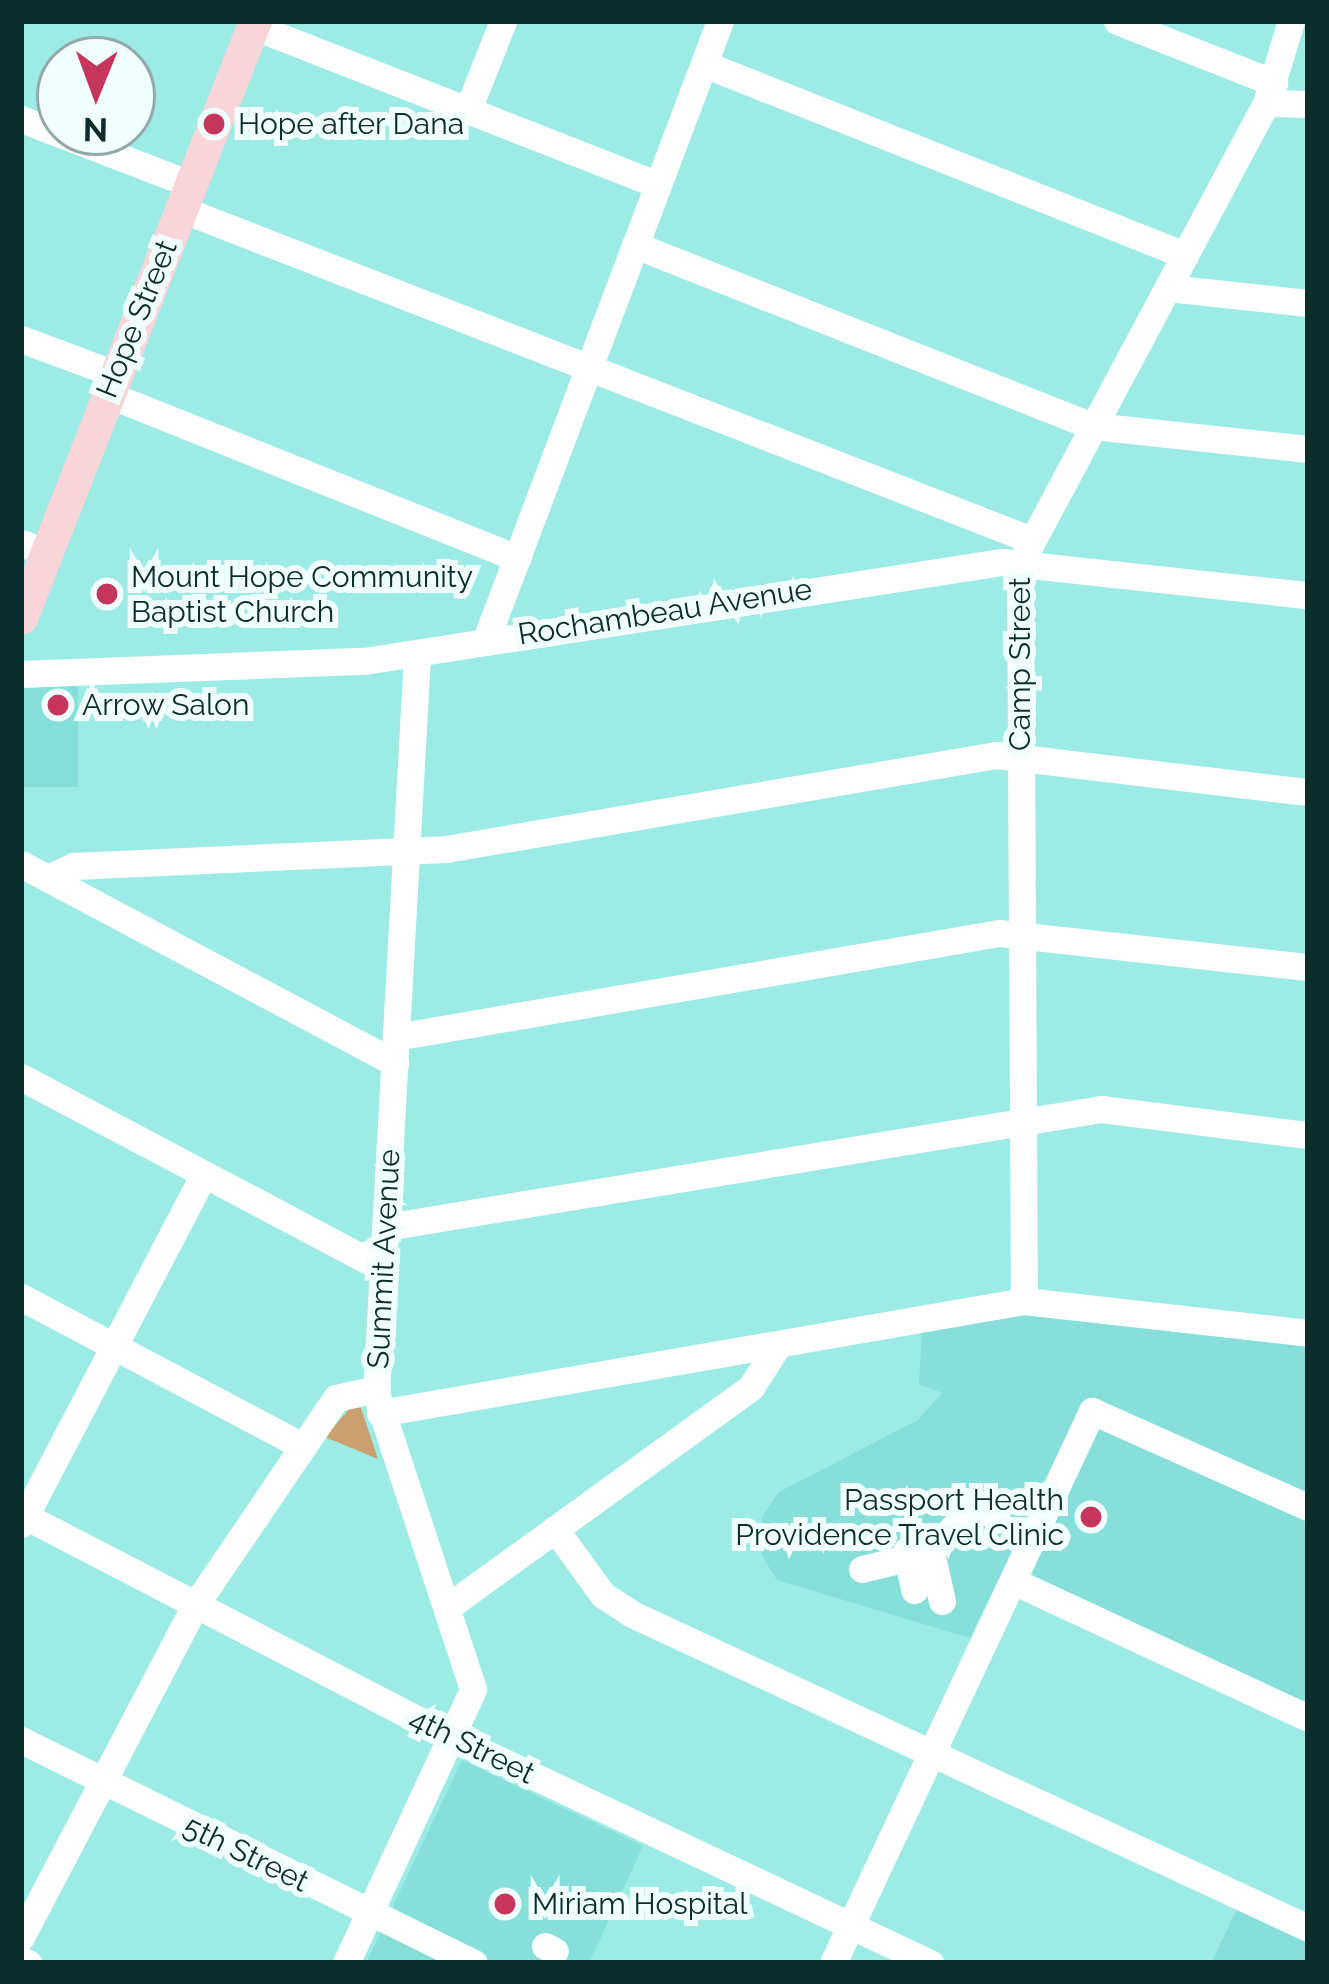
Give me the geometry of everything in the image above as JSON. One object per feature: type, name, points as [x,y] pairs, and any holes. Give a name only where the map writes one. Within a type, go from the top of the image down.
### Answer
[{"type":"main road","name":"Hope Street","points":[[21,618],[33,548],[111,384],[254,24]]},
{"type":"street","points":[[469,107],[503,21]]},
{"type":"street","points":[[485,642],[720,21]]},
{"type":"street","points":[[1117,21],[1270,93],[1308,104]]},
{"type":"street","name":"Camp Street","points":[[1024,1301],[1019,935],[1025,552],[1270,93],[1291,21]]},
{"type":"street","points":[[254,24],[658,184]]},
{"type":"street","points":[[704,64],[1184,255]]},
{"type":"street","points":[[21,119],[185,196],[588,370],[1025,552]]},
{"type":"street","points":[[635,245],[1093,426],[1308,448]]},
{"type":"street","points":[[1168,288],[1308,303]]},
{"type":"street","points":[[21,339],[111,384],[517,558]]},
{"type":"street","name":"Rochambeau Avenue","points":[[21,674],[417,655],[1025,552],[1308,595]]},
{"type":"street","name":"Summit Avenue","points":[[346,1963],[451,1737],[473,1677],[378,1401],[417,655]]},
{"type":"street","points":[[48,878],[74,866],[406,853],[1020,759],[1308,792]]},
{"type":"street","points":[[21,863],[395,1050],[1019,935],[1308,967]]},
{"type":"street","points":[[21,1077],[383,1269]]},
{"type":"street","points":[[386,1228],[1112,1108],[1308,1135]]},
{"type":"street","points":[[22,1518],[204,1174]]},
{"type":"street","points":[[21,1297],[301,1445]]},
{"type":"street","points":[[21,1937],[196,1604],[301,1445],[345,1390],[378,1401],[778,1345],[1024,1301],[1308,1333]]},
{"type":"street","points":[[449,1606],[752,1388],[778,1345]]},
{"type":"street","points":[[833,1963],[1092,1411],[1308,1507]]},
{"type":"street","name":"4th Street","points":[[22,1518],[451,1737],[930,1963]]},
{"type":"street","points":[[862,1569],[919,1551],[974,1518]]},
{"type":"street","points":[[555,1529],[603,1595],[632,1614],[1308,1928]]},
{"type":"street","points":[[914,1590],[919,1551]]},
{"type":"street","points":[[919,1551],[942,1601]]},
{"type":"street","points":[[1013,1581],[1308,1718]]},
{"type":"street","name":"5th Street","points":[[21,1740],[474,1963]]},
{"type":"shaded area","points":[[21,670],[78,670],[78,787],[21,787]]},
{"type":"shaded area","points":[[1034,1309],[1308,1335],[1308,1706],[1006,1564],[970,1638],[777,1580],[761,1554],[762,1517],[779,1492],[918,1420],[942,1393],[919,1384],[922,1327]]},
{"type":"shaded area","points":[[358,1399],[378,1459],[325,1437]]},
{"type":"shaded area","name":"Miriam Hospital","points":[[462,1760],[643,1846],[589,1963],[366,1963]]},
{"type":"shaded area","points":[[1243,1897],[1308,1929],[1308,1963],[1211,1963]]},
{"type":"place","name":"Hope after Dana","points":[[214,124]]},
{"type":"place","name":"Mount Hope Community Baptist Church","points":[[107,594]]},
{"type":"place","name":"Arrow Salon","points":[[58,705]]},
{"type":"place","name":"Passport Health Providence Travel Clinic","points":[[1091,1517]]},
{"type":"place","name":"Miriam Hospital","points":[[505,1904]]}]
